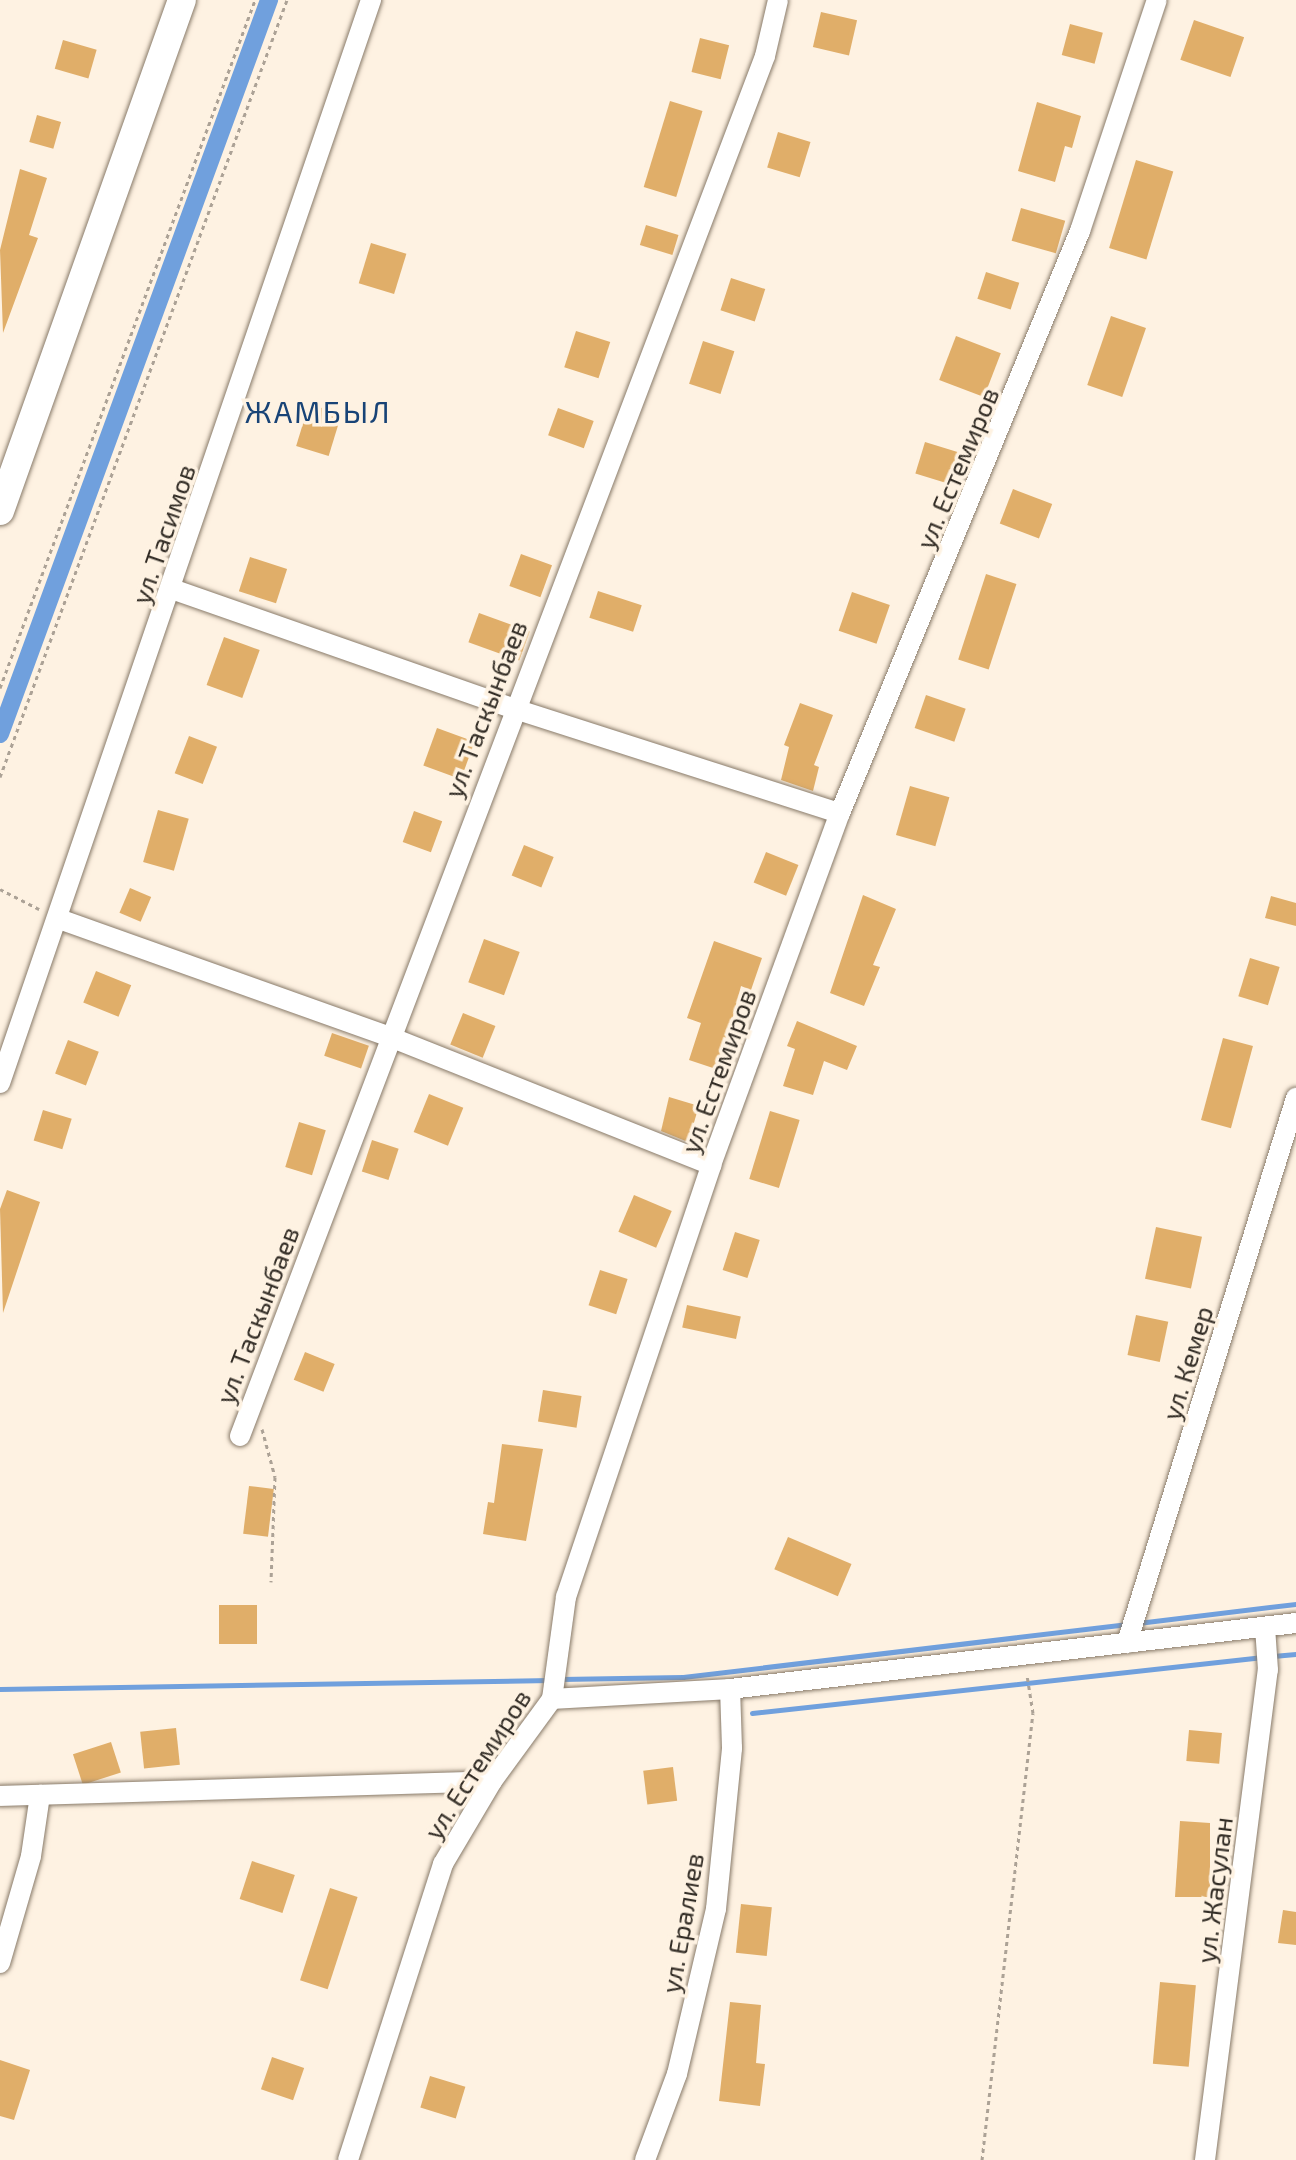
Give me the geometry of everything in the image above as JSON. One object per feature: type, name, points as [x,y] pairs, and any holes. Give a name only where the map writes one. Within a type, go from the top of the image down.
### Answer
[{"type":"main road","points":[[0,511],[182,0]]},
{"type":"street","name":"ул. Тасимов","points":[[0,1083],[59,919],[371,0]]},
{"type":"street","name":"ул. Таскынбаев","points":[[240,1436],[512,708],[765,56],[778,0]]},
{"type":"street","name":"ул. Естемиров","points":[[348,2160],[443,1864],[492,1781],[552,1699],[566,1597],[711,1165],[840,813],[1080,231],[1157,0]]},
{"type":"street","points":[[172,589],[512,708],[840,813]]},
{"type":"street","points":[[59,919],[390,1037],[711,1165]]},
{"type":"street","name":"ул. Кемер","points":[[1127,1643],[1296,1098]]},
{"type":"street","points":[[552,1699],[730,1689],[1296,1623]]},
{"type":"street","name":"ул. Жасулан","points":[[1205,2160],[1268,1670],[1265,1627]]},
{"type":"street","name":"ул. Ералиев","points":[[645,2160],[677,2074],[716,1909],[732,1748],[730,1689]]},
{"type":"street","points":[[0,1796],[492,1781]]},
{"type":"street","points":[[0,1963],[31,1856],[40,1795]]},
{"type":"path","points":[[0,688],[255,0]]},
{"type":"path","points":[[0,777],[287,0]]},
{"type":"path","points":[[0,889],[59,919]]},
{"type":"path","points":[[254,1398],[275,1477],[271,1582]]},
{"type":"path","points":[[982,2160],[1033,1713],[1024,1655]]},
{"type":"building","points":[[821,12],[857,20],[849,55],[813,47]]},
{"type":"building","points":[[1194,20],[1244,37],[1230,77],[1180,60]]},
{"type":"building","points":[[1070,24],[1103,33],[1095,64],[1062,55]]},
{"type":"building","points":[[700,38],[729,45],[721,79],[692,72]]},
{"type":"building","points":[[63,40],[97,50],[88,78],[55,69]]},
{"type":"building","points":[[670,101],[703,111],[676,197],[644,187]]},
{"type":"building","points":[[1037,102],[1081,116],[1072,148],[1065,146],[1055,182],[1018,171]]},
{"type":"building","points":[[37,115],[61,122],[53,149],[29,142]]},
{"type":"building","points":[[778,132],[811,142],[800,177],[767,167]]},
{"type":"building","points":[[1136,160],[1173,171],[1146,259],[1109,248]]},
{"type":"building","points":[[20,169],[47,178],[29,235],[38,238],[3,333],[0,250]]},
{"type":"building","points":[[1021,208],[1065,221],[1056,253],[1012,241]]},
{"type":"building","points":[[646,225],[679,235],[672,255],[640,245]]},
{"type":"building","points":[[371,243],[406,254],[394,294],[359,283]]},
{"type":"building","points":[[986,272],[1019,283],[1011,309],[977,299]]},
{"type":"building","points":[[731,278],[765,289],[755,321],[720,310]]},
{"type":"building","points":[[1111,316],[1146,328],[1122,397],[1087,385]]},
{"type":"building","points":[[576,331],[610,342],[598,378],[564,367]]},
{"type":"building","points":[[956,336],[1001,353],[984,397],[939,380]]},
{"type":"building","points":[[703,341],[734,351],[720,394],[689,384]]},
{"type":"building","points":[[309,404],[342,414],[329,456],[296,446]]},
{"type":"building","points":[[558,408],[594,421],[584,448],[548,435]]},
{"type":"building","points":[[925,442],[958,452],[948,483],[915,474]]},
{"type":"building","points":[[1013,489],[1052,504],[1039,539],[1000,524]]},
{"type":"building","points":[[521,554],[552,565],[540,597],[509,586]]},
{"type":"building","points":[[250,557],[287,569],[276,603],[239,591]]},
{"type":"building","points":[[986,574],[1016,584],[989,669],[958,660]]},
{"type":"building","points":[[598,591],[642,605],[633,632],[589,618]]},
{"type":"building","points":[[852,592],[890,605],[876,644],[839,631]]},
{"type":"building","points":[[479,613],[530,631],[519,661],[468,642]]},
{"type":"building","points":[[224,637],[260,650],[242,698],[207,685]]},
{"type":"building","points":[[926,695],[966,709],[954,742],[915,728]]},
{"type":"building","points":[[800,703],[833,715],[814,765],[819,767],[813,791],[781,780],[789,747],[784,745]]},
{"type":"building","points":[[437,728],[475,742],[461,779],[423,766]]},
{"type":"building","points":[[189,736],[217,747],[203,784],[175,773]]},
{"type":"building","points":[[910,786],[949,797],[935,846],[896,835]]},
{"type":"building","points":[[158,810],[189,819],[174,871],[143,862]]},
{"type":"building","points":[[414,811],[442,821],[431,852],[403,842]]},
{"type":"building","points":[[524,845],[554,857],[541,888],[512,876]]},
{"type":"building","points":[[766,852],[798,865],[786,896],[754,883]]},
{"type":"building","points":[[130,888],[151,897],[141,922],[119,913]]},
{"type":"building","points":[[863,895],[896,909],[873,965],[880,967],[864,1006],[830,993]]},
{"type":"building","points":[[1271,896],[1296,903],[1296,926],[1265,918]]},
{"type":"building","points":[[484,939],[520,952],[504,995],[468,982]]},
{"type":"building","points":[[714,941],[762,958],[751,990],[741,986],[719,1070],[689,1060],[701,1023],[687,1018]]},
{"type":"building","points":[[1250,958],[1280,967],[1268,1005],[1238,996]]},
{"type":"building","points":[[96,971],[131,985],[118,1017],[83,1003]]},
{"type":"building","points":[[463,1013],[495,1026],[483,1058],[450,1045]]},
{"type":"building","points":[[797,1021],[857,1046],[847,1070],[824,1061],[813,1095],[783,1086],[795,1049],[787,1046]]},
{"type":"building","points":[[332,1033],[369,1046],[361,1068],[324,1056]]},
{"type":"building","points":[[1223,1038],[1253,1046],[1231,1128],[1201,1120]]},
{"type":"building","points":[[68,1040],[99,1052],[86,1085],[55,1074]]},
{"type":"building","points":[[429,1094],[463,1108],[448,1146],[414,1132]]},
{"type":"building","points":[[669,1097],[699,1106],[688,1142],[661,1131]]},
{"type":"building","points":[[43,1110],[72,1119],[62,1149],[34,1141]]},
{"type":"building","points":[[770,1111],[800,1120],[779,1188],[749,1179]]},
{"type":"building","points":[[299,1122],[326,1130],[312,1175],[285,1167]]},
{"type":"building","points":[[372,1140],[399,1149],[388,1180],[362,1171]]},
{"type":"building","points":[[7,1190],[40,1202],[3,1313],[0,1209]]},
{"type":"building","points":[[634,1195],[672,1211],[656,1248],[618,1232]]},
{"type":"building","points":[[1156,1227],[1202,1237],[1191,1289],[1145,1279]]},
{"type":"building","points":[[735,1232],[760,1240],[747,1278],[723,1270]]},
{"type":"building","points":[[600,1270],[628,1279],[616,1314],[589,1305]]},
{"type":"building","points":[[687,1305],[741,1316],[736,1339],[682,1327]]},
{"type":"building","points":[[1136,1315],[1168,1322],[1160,1362],[1127,1355]]},
{"type":"building","points":[[305,1352],[335,1364],[323,1392],[294,1380]]},
{"type":"building","points":[[543,1390],[582,1396],[577,1428],[538,1422]]},
{"type":"building","points":[[502,1444],[543,1449],[526,1541],[483,1534],[488,1502],[494,1503]]},
{"type":"building","points":[[249,1486],[274,1489],[268,1537],[243,1534]]},
{"type":"building","points":[[788,1537],[852,1564],[838,1596],[774,1569]]},
{"type":"building","points":[[219,1605],[257,1605],[257,1644],[219,1644]]},
{"type":"building","points":[[176,1728],[180,1765],[144,1769],[140,1732]]},
{"type":"building","points":[[1189,1730],[1222,1733],[1219,1764],[1186,1761]]},
{"type":"building","points":[[111,1742],[121,1772],[83,1785],[73,1754]]},
{"type":"building","points":[[673,1767],[677,1801],[647,1804],[643,1771]]},
{"type":"building","points":[[1180,1821],[1210,1823],[1210,1897],[1175,1897]]},
{"type":"building","points":[[252,1861],[295,1875],[282,1913],[240,1899]]},
{"type":"building","points":[[330,1888],[358,1897],[328,1989],[300,1980]]},
{"type":"building","points":[[741,1904],[772,1907],[767,1956],[736,1953]]},
{"type":"building","points":[[1283,1910],[1296,1912],[1296,1945],[1278,1943]]},
{"type":"building","points":[[1160,1982],[1196,1985],[1189,2067],[1153,2064]]},
{"type":"building","points":[[730,2002],[761,2005],[756,2063],[765,2064],[760,2106],[719,2101]]},
{"type":"building","points":[[272,2057],[304,2068],[293,2100],[261,2089]]},
{"type":"building","points":[[0,2060],[30,2070],[14,2120],[0,2116]]},
{"type":"building","points":[[430,2076],[465,2087],[456,2118],[420,2108]]},
{"type":"waterway","points":[[0,734],[269,0]]},
{"type":"waterway","points":[[1138,1623],[1296,1604]]},
{"type":"waterway","points":[[561,1679],[683,1677],[1128,1624]]},
{"type":"waterway","points":[[1273,1656],[1296,1654]]},
{"type":"waterway","points":[[752,1713],[1263,1657]]},
{"type":"waterway","points":[[0,1689],[551,1680]]},
{"type":"district","name":"ЖАМБЫЛ","points":[[318,411]]}]
